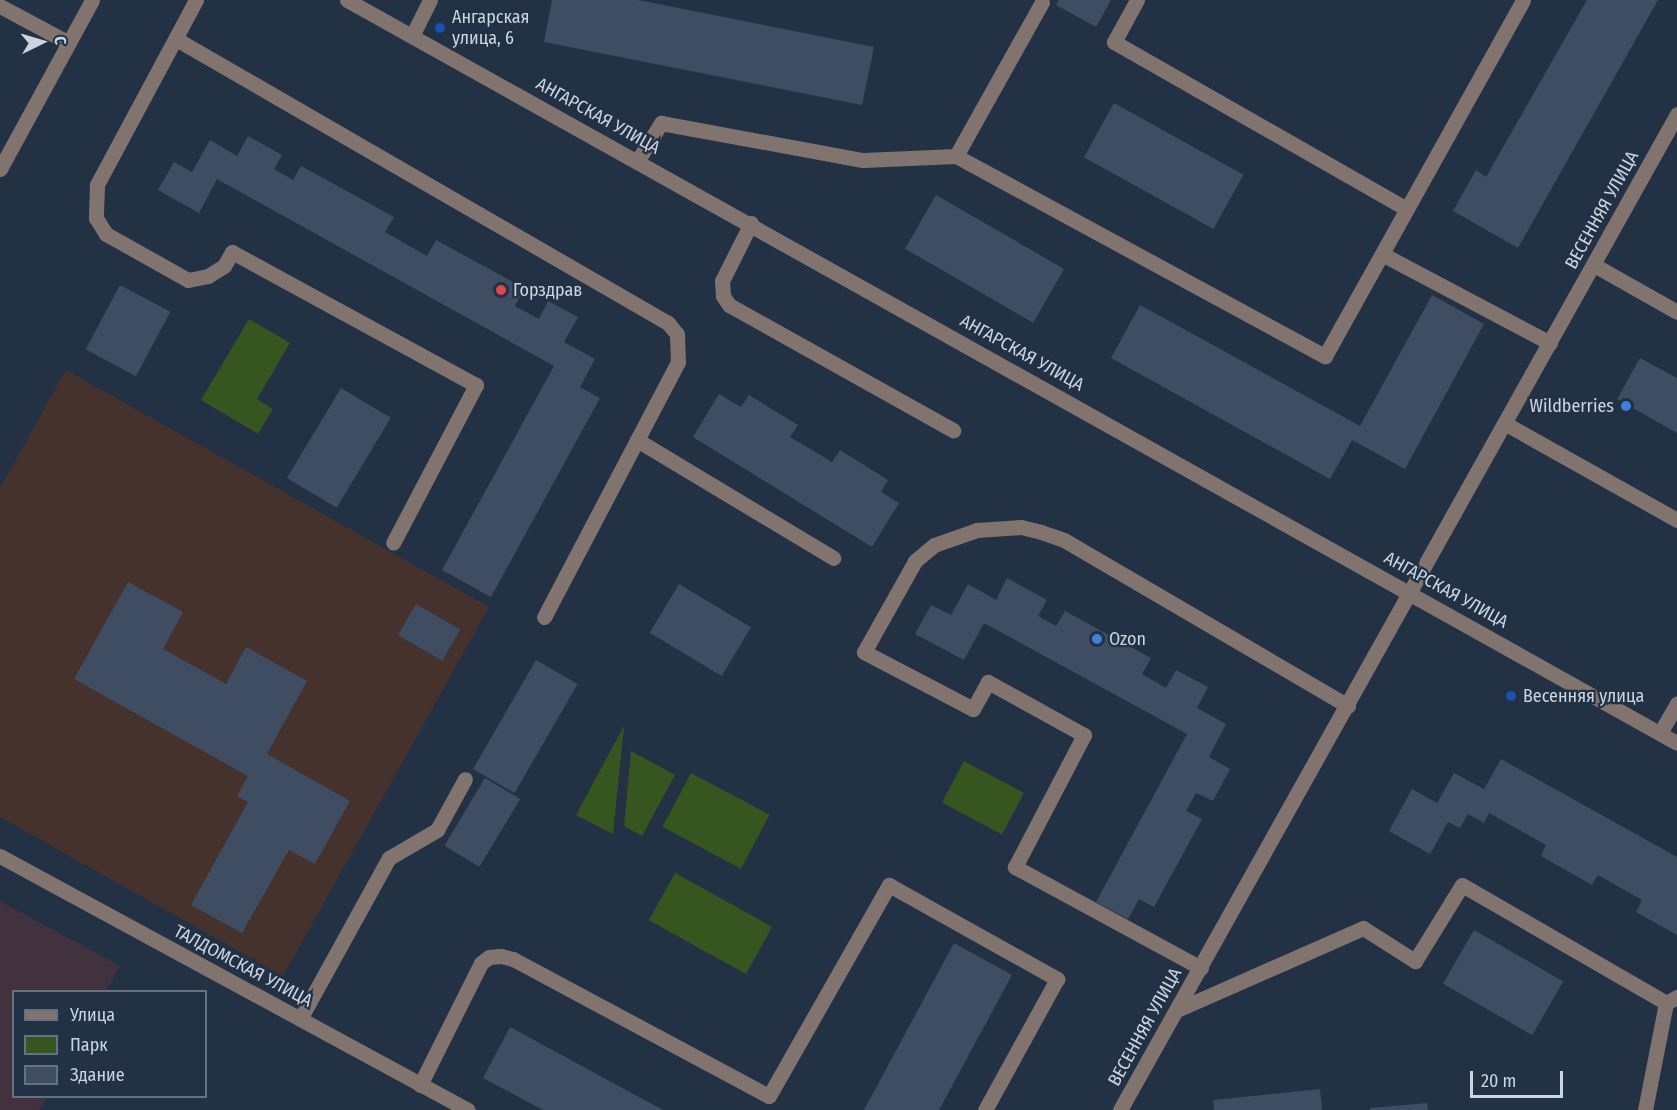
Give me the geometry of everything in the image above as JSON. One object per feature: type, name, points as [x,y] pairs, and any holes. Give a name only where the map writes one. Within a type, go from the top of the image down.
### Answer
[{"type":"street","points":[[0,169],[92,0]]},
{"type":"street","points":[[196,0],[97,185],[96,218],[106,234],[188,280],[208,276],[224,266],[232,252],[476,386],[393,543]]},
{"type":"street","name":"АНГАРСКАЯ УЛИЦА","points":[[347,0],[751,223],[1677,743]]},
{"type":"street","points":[[412,36],[429,0]]},
{"type":"street","points":[[1137,0],[1113,42],[1407,208]]},
{"type":"street","points":[[638,160],[661,123],[863,160],[956,156],[1325,356],[1523,0]]},
{"type":"street","points":[[956,156],[1042,2]]},
{"type":"street","points":[[0,6],[69,43]]},
{"type":"street","points":[[176,39],[668,323],[677,334],[678,362],[544,618]]},
{"type":"street","name":"ВЕСЕННЯЯ УЛИЦА","points":[[1120,1110],[1412,593],[1677,114]]},
{"type":"street","points":[[751,223],[723,281],[723,296],[729,305],[953,430]]},
{"type":"street","points":[[1382,254],[1550,343]]},
{"type":"street","points":[[1594,265],[1677,312]]},
{"type":"street","points":[[1506,424],[1677,520]]},
{"type":"street","points":[[637,440],[833,558]]},
{"type":"street","points":[[1201,968],[1015,867],[1084,735],[988,682],[973,709],[864,652],[915,561],[934,545],[977,530],[1021,526],[1041,532],[1064,540],[1348,706]]},
{"type":"street","points":[[1660,733],[1677,703]]},
{"type":"street","points":[[300,1019],[389,858],[437,830],[465,779]]},
{"type":"street","name":"ТАЛДОМСКАЯ УЛИЦА","points":[[0,856],[468,1110]]},
{"type":"street","points":[[420,1085],[481,963],[489,957],[501,956],[513,959],[769,1096],[889,885],[1057,979],[985,1110]]},
{"type":"street","points":[[1177,1010],[1363,928],[1415,961],[1462,885],[1672,1000],[1645,1110]]},
{"type":"shaded area","points":[[66,370],[489,607],[283,976],[0,817],[0,488]]},
{"type":"shaded area","points":[[0,901],[120,966],[107,990],[12,990],[12,1098],[46,1098],[39,1110],[0,1110]]},
{"type":"green space","points":[[249,319],[290,343],[257,399],[273,409],[258,434],[201,400]]},
{"type":"green space","points":[[624,726],[613,834],[576,815]]},
{"type":"green space","points":[[631,751],[675,775],[642,836],[624,826]]},
{"type":"green space","points":[[964,761],[1024,793],[1002,834],[942,802]]},
{"type":"green space","points":[[691,773],[770,815],[741,869],[662,827]]},
{"type":"green space","points":[[675,873],[772,927],[746,974],[649,920]]},
{"type":"building","points":[[552,0],[638,0],[874,47],[862,105],[544,42]]},
{"type":"building","points":[[1059,0],[1111,0],[1096,27],[1056,5]]},
{"type":"building","points":[[1587,0],[1658,0],[1518,248],[1453,211],[1476,170],[1486,177]]},
{"type":"building","points":[[1114,103],[1243,175],[1213,229],[1084,157]]},
{"type":"building","points":[[248,136],[282,155],[274,169],[293,180],[301,166],[394,217],[385,232],[427,256],[436,240],[524,288],[515,306],[539,319],[548,301],[578,317],[564,342],[595,359],[580,387],[600,398],[491,597],[442,570],[554,366],[217,179],[199,213],[158,190],[174,162],[192,172],[210,140],[237,156]]},
{"type":"building","points":[[936,195],[1064,269],[1033,323],[905,249]]},
{"type":"building","points":[[120,285],[170,312],[136,376],[86,349]]},
{"type":"building","points":[[1432,295],[1484,324],[1405,469],[1352,440],[1330,479],[1111,358],[1140,305],[1360,426]]},
{"type":"building","points":[[1640,358],[1677,378],[1677,433],[1617,399]]},
{"type":"building","points":[[341,388],[391,418],[337,508],[287,478]]},
{"type":"building","points":[[719,394],[741,407],[749,395],[798,425],[790,437],[832,462],[840,450],[888,480],[881,492],[899,503],[872,547],[693,437]]},
{"type":"building","points":[[1007,578],[1047,600],[1038,616],[1056,626],[1065,611],[1151,658],[1142,674],[1166,688],[1176,670],[1208,687],[1197,708],[1226,724],[1209,757],[1230,769],[1213,801],[1196,793],[1186,811],[1202,819],[1154,907],[1139,899],[1128,919],[1096,902],[1187,734],[984,623],[964,660],[915,634],[931,605],[951,615],[968,584],[996,600]]},
{"type":"building","points":[[128,582],[183,612],[163,649],[226,684],[246,647],[307,681],[267,754],[350,801],[315,864],[289,850],[242,933],[191,905],[248,802],[237,796],[248,776],[74,679]]},
{"type":"building","points":[[679,584],[751,627],[722,676],[650,633]]},
{"type":"building","points":[[416,604],[460,630],[442,661],[398,635]]},
{"type":"building","points":[[536,660],[578,684],[515,793],[473,769]]},
{"type":"building","points":[[1501,759],[1677,857],[1677,935],[1636,912],[1642,900],[1598,875],[1592,885],[1541,856],[1546,845],[1489,813],[1484,823],[1468,814],[1460,828],[1448,822],[1430,854],[1389,831],[1412,789],[1437,803],[1454,773],[1484,789]]},
{"type":"building","points":[[485,778],[520,799],[479,867],[444,846]]},
{"type":"building","points":[[1474,930],[1563,982],[1532,1035],[1443,984]]},
{"type":"building","points":[[954,943],[1012,975],[939,1110],[864,1110]]},
{"type":"building","points":[[510,1027],[663,1110],[543,1110],[483,1078]]},
{"type":"building","points":[[1320,1089],[1322,1110],[1214,1110],[1213,1100]]},
{"type":"building","points":[[1427,1103],[1428,1110],[1370,1110],[1370,1108]]},
{"type":"place","name":"Ангарская улица, 6","points":[[440,28]]},
{"type":"place","name":"Горздрав","points":[[501,290]]},
{"type":"place","name":"Wildberries","points":[[1626,406]]},
{"type":"place","name":"Ozon","points":[[1097,639]]},
{"type":"place","name":"Весенняя улица","points":[[1511,696]]}]
